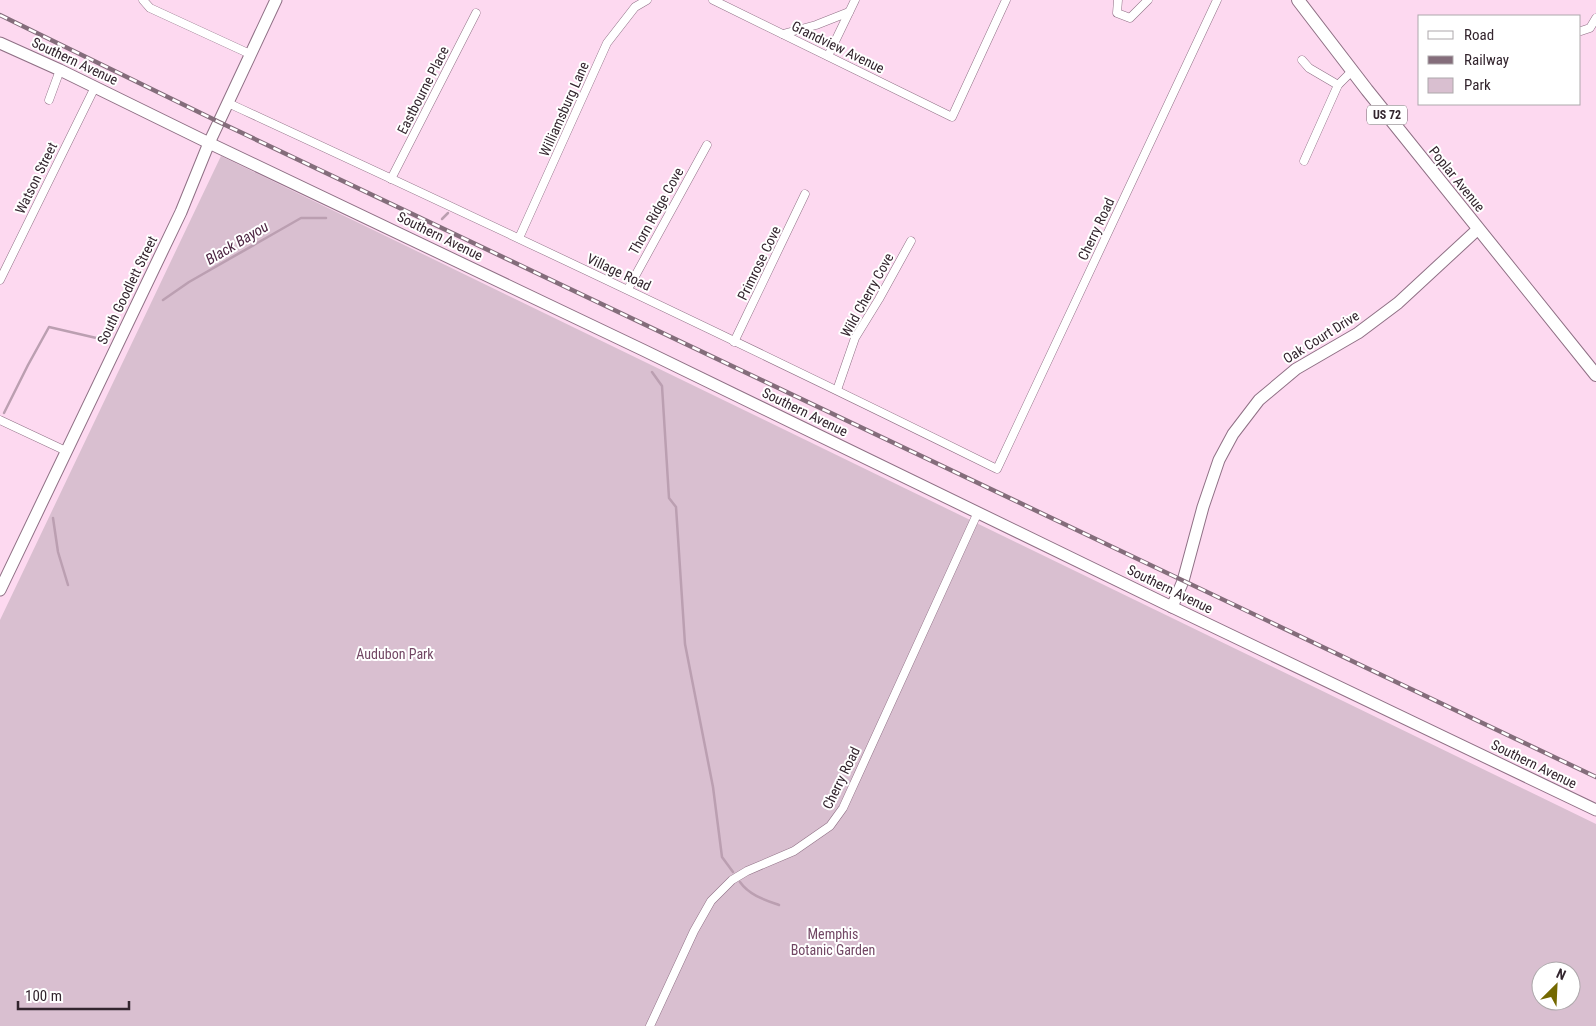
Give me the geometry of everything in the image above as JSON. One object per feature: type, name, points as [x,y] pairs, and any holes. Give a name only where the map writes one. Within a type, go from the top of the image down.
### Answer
[{"type":"main road","name":"Poplar Avenue","points":[[1298,0],[1352,71],[1596,375]]},
{"type":"street","points":[[142,0],[150,8],[250,54]]},
{"type":"street","name":"South Goodlett Street","points":[[0,590],[182,212],[209,143],[276,0]]},
{"type":"street","name":"Williamsburg Lane","points":[[519,238],[607,43],[635,7],[647,0]]},
{"type":"street","name":"Grandview Avenue","points":[[713,0],[952,117],[1006,0]]},
{"type":"street","points":[[828,56],[855,0]]},
{"type":"street","points":[[1118,0],[1117,13],[1130,18],[1148,0]]},
{"type":"street","name":"Cherry Road","points":[[997,469],[1217,0]]},
{"type":"street","points":[[783,34],[816,25],[849,12]]},
{"type":"street","name":"Eastbourne Place","points":[[391,179],[476,13]]},
{"type":"street","points":[[1581,31],[1590,28],[1596,18]]},
{"type":"street","name":"Southern Avenue","points":[[0,43],[94,86],[209,143],[634,345],[1172,607],[1596,810]]},
{"type":"street","points":[[1302,60],[1312,70],[1338,85]]},
{"type":"street","points":[[49,100],[60,70]]},
{"type":"street","points":[[1304,161],[1338,85],[1352,71]]},
{"type":"street","name":"Watson Street","points":[[0,280],[94,86]]},
{"type":"street","name":"Village Road","points":[[228,103],[628,289],[997,469]]},
{"type":"street","name":"Thorn Ridge Cove","points":[[628,289],[707,145]]},
{"type":"street","name":"Primrose Cove","points":[[734,342],[806,194]]},
{"type":"street","name":"Oak Court Drive","points":[[1172,607],[1183,581],[1203,506],[1219,460],[1233,434],[1259,400],[1296,369],[1358,332],[1392,308],[1478,228]]},
{"type":"street","name":"Wild Cherry Cove","points":[[837,390],[855,338],[911,241]]},
{"type":"street","points":[[0,420],[66,451]]},
{"type":"street","name":"Cherry Road","points":[[650,1026],[694,931],[704,912],[717,895],[732,880],[747,871],[794,851],[830,826],[843,808],[978,512]]},
{"type":"green space","name":"Audubon Park","points":[[221,156],[1596,824],[1596,1026],[0,1026],[0,620]]},
{"type":"waterway","name":"Black Bayou","points":[[442,219],[448,213]]},
{"type":"waterway","name":"Black Bayou","points":[[163,300],[189,282],[301,218],[326,218]]},
{"type":"waterway","name":"Black Bayou","points":[[427,236],[433,231]]},
{"type":"waterway","name":"Black Bayou","points":[[4,413],[49,327],[105,340]]},
{"type":"waterway","points":[[652,372],[662,386],[669,498],[676,507],[685,644],[713,787],[722,857],[733,872]]},
{"type":"waterway","points":[[53,518],[58,552],[68,585]]},
{"type":"waterway","points":[[740,882],[753,894],[779,905]]},
{"type":"railway","points":[[0,15],[219,122],[1596,777]]},
{"type":"park label","name":"Memphis Botanic Garden","points":[[833,942]]}]
